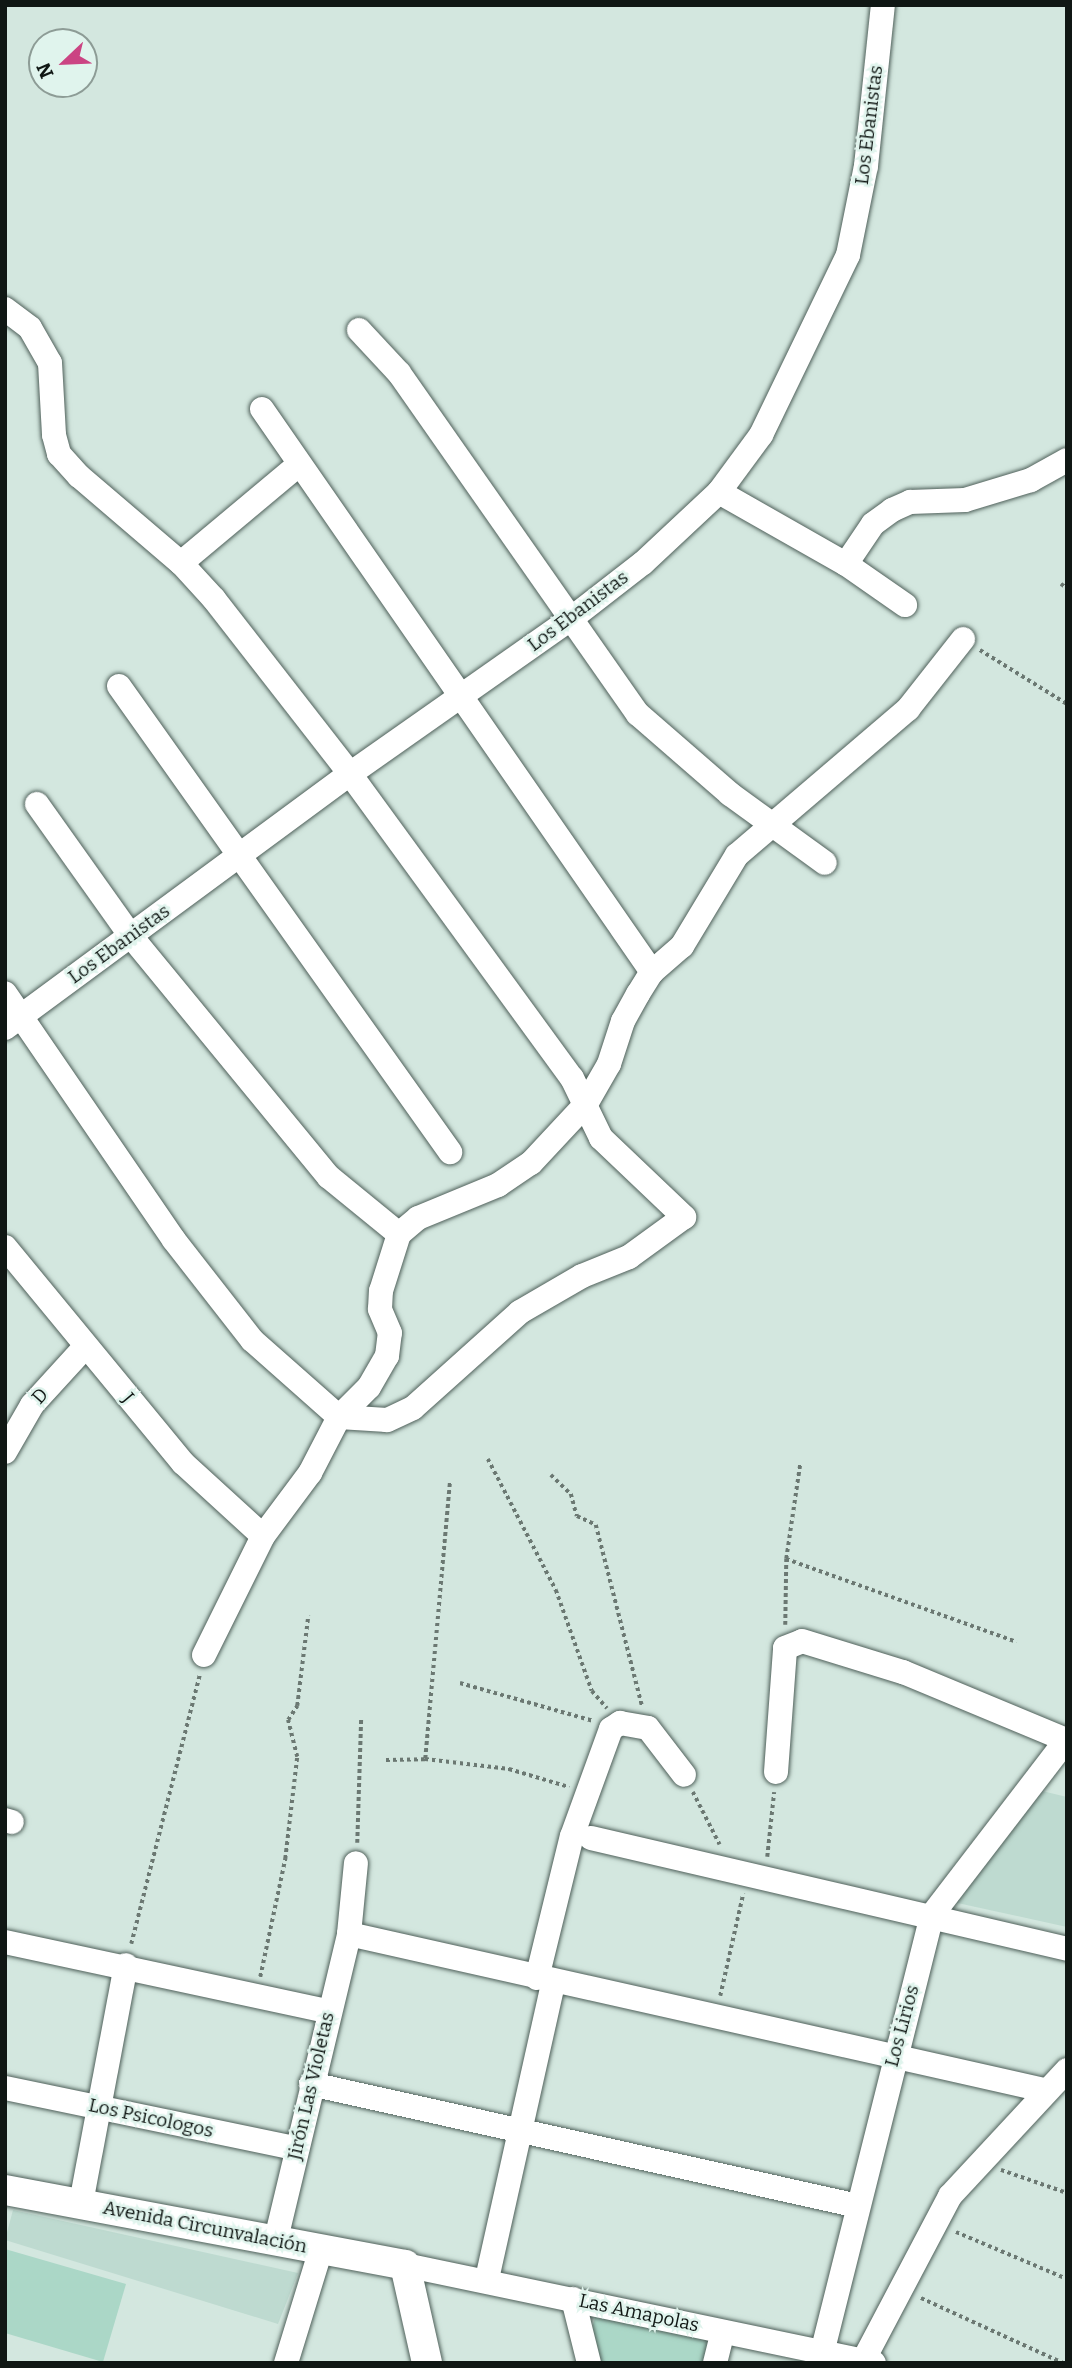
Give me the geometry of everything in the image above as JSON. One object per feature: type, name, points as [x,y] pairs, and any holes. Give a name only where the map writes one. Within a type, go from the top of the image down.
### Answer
[{"type":"street","name":"Los Ebanistas","points":[[14,1022],[350,774],[572,618],[643,563],[719,492],[761,435],[848,255],[866,166],[883,5]]},
{"type":"street","points":[[5,309],[36,336],[50,363],[54,435],[59,454],[79,476],[181,563],[350,774],[572,1078],[601,1138],[684,1217],[629,1256],[582,1276],[520,1312],[412,1408],[387,1420],[339,1416],[252,1340],[174,1240],[14,1022],[5,993]]},
{"type":"street","points":[[359,330],[399,373],[638,714],[663,740],[825,863]]},
{"type":"street","points":[[262,410],[297,466],[461,696],[652,972]]},
{"type":"street","points":[[846,564],[873,524],[892,510],[910,502],[965,500],[1031,480],[1067,460]]},
{"type":"street","points":[[181,563],[297,466]]},
{"type":"street","points":[[719,492],[846,564],[905,605]]},
{"type":"street","points":[[204,1655],[264,1536],[310,1473],[339,1416],[369,1387],[387,1356],[390,1334],[380,1309],[381,1291],[398,1234],[418,1218],[498,1185],[531,1163],[586,1104],[609,1064],[623,1021],[652,972],[682,946],[737,855],[908,709],[964,639]]},
{"type":"street","points":[[119,686],[450,1152]]},
{"type":"street","points":[[37,804],[130,935],[329,1177],[398,1234]]},
{"type":"street","name":"J","points":[[5,1247],[183,1464],[264,1536]]},
{"type":"street","name":"D","points":[[5,1452],[32,1405],[85,1347]]},
{"type":"street","points":[[776,1772],[785,1648],[802,1641],[823,1644],[1009,1713],[1066,1740]]},
{"type":"street","points":[[487,2279],[521,2128],[572,1836],[611,1729],[620,1723],[648,1728],[684,1775]]},
{"type":"street","name":"Los Lirios","points":[[822,2353],[894,2056],[932,1915],[1066,1740]]},
{"type":"street","points":[[591,1838],[932,1915],[1067,1949]]},
{"type":"street","name":"Jirón Las Violetas","points":[[275,2239],[328,2011],[349,1934],[356,1863]]},
{"type":"street","points":[[349,1934],[1044,2090]]},
{"type":"street","points":[[5,1942],[126,1965],[328,2011]]},
{"type":"street","points":[[81,2203],[126,1965]]},
{"type":"street","points":[[866,2361],[900,2287],[950,2196],[1044,2090],[1067,2070]]},
{"type":"street","points":[[311,2084],[521,2128],[858,2206]]},
{"type":"street","name":"Los Psicologos","points":[[5,2088],[296,2148]]},
{"type":"street","name":"Avenida Circunvalación","points":[[5,2190],[405,2264]]},
{"type":"street","points":[[286,2363],[321,2249]]},
{"type":"street","points":[[405,2264],[427,2363]]},
{"type":"street","name":"Las Amapolas","points":[[405,2264],[487,2279],[866,2361]]},
{"type":"street","points":[[573,2299],[589,2363]]},
{"type":"street","points":[[715,2363],[723,2332]]},
{"type":"path","points":[[1061,584],[1067,589]]},
{"type":"path","points":[[964,639],[1067,704]]},
{"type":"path","points":[[488,1459],[555,1590],[592,1691]]},
{"type":"path","points":[[785,1648],[786,1559],[800,1464]]},
{"type":"path","points":[[551,1475],[571,1494],[577,1516],[596,1525],[648,1728]]},
{"type":"path","points":[[425,1759],[450,1481]]},
{"type":"path","points":[[786,1559],[1017,1642]]},
{"type":"path","points":[[257,1995],[285,1859],[297,1757],[288,1720],[297,1706],[308,1616]]},
{"type":"path","points":[[126,1965],[204,1655]]},
{"type":"path","points":[[460,1683],[582,1716]]},
{"type":"path","points":[[356,1863],[361,1718]]},
{"type":"path","points":[[386,1760],[425,1759],[509,1769],[588,1793]]},
{"type":"path","points":[[715,2018],[776,1772]]},
{"type":"path","points":[[684,1775],[749,1875]]},
{"type":"path","points":[[980,2161],[1067,2193]]},
{"type":"path","points":[[934,2223],[1067,2279]]},
{"type":"path","points":[[900,2287],[1063,2363]]},
{"type":"shaded area","points":[[1038,1790],[1067,1797],[1067,1927],[953,1902]]},
{"type":"shaded area","points":[[13,2210],[298,2273],[278,2324],[5,2240]]},
{"type":"shaded area","points":[[5,2249],[126,2284],[103,2362],[5,2333]]},
{"type":"shaded area","points":[[597,2311],[699,2334],[713,2347],[708,2363],[599,2363],[592,2328]]}]
